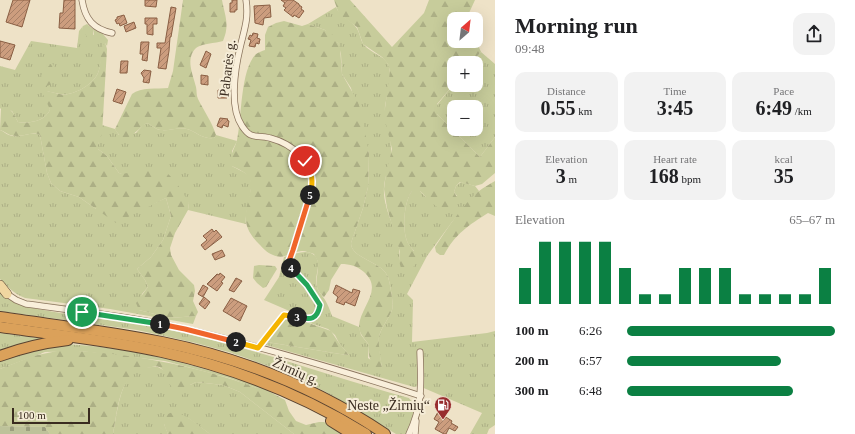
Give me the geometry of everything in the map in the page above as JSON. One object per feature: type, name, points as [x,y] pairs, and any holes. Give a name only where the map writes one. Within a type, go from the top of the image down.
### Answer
[{"type":"highway","name":"Žirnių g.","points":[[0,317],[162,342],[222,357],[268,373],[305,389],[385,434]]},
{"type":"highway","name":"Žirnių g.","points":[[0,327],[88,338],[160,351],[196,360],[236,372],[273,386],[315,405],[366,434]]},
{"type":"highway","points":[[0,356],[22,347],[88,338]]},
{"type":"highway","points":[[273,386],[352,434]]},
{"type":"main road","points":[[0,285],[7,294]]},
{"type":"street","points":[[82,0],[83,10],[93,24],[106,32],[112,33]]},
{"type":"street","name":"Pabarės g.","points":[[246,0],[246,25],[238,62],[235,112],[242,126],[250,135],[254,137],[269,138],[288,146],[302,157],[311,171],[313,180],[312,187],[288,264],[307,285],[320,305],[319,312],[314,317],[308,319],[284,315],[258,348]]},
{"type":"street","points":[[7,294],[26,304],[140,320],[185,329],[258,348],[421,396]]},
{"type":"street","points":[[409,434],[416,417],[421,396],[420,352]]},
{"type":"street","points":[[415,434],[416,417]]},
{"type":"green space","points":[[183,0],[222,0],[227,25],[223,41],[196,48],[190,62],[197,98],[216,135],[214,138],[210,138],[186,129],[159,130],[147,123],[131,136],[123,137],[119,135],[115,129],[132,94],[144,89],[168,88],[173,71]]},
{"type":"green space","points":[[334,0],[350,0],[392,47],[424,13],[429,0],[475,0],[469,12],[447,12],[447,48],[479,48],[481,52],[477,56],[447,56],[447,92],[437,104],[437,114],[447,124],[447,136],[459,136],[480,157],[495,137],[495,173],[482,184],[475,186],[460,182],[456,186],[454,192],[457,198],[457,203],[449,212],[436,207],[420,191],[412,191],[407,201],[404,223],[405,236],[416,255],[416,262],[412,269],[407,270],[401,268],[399,261],[400,252],[387,208],[384,189],[392,149],[385,120],[385,108],[390,71],[388,64],[382,57],[363,44],[357,27],[339,14]]},
{"type":"green space","points":[[336,7],[342,16],[357,28],[364,45],[383,58],[388,64],[389,68],[390,79],[385,112],[391,143],[391,153],[384,187],[384,197],[398,243],[399,261],[414,251],[409,245],[405,236],[404,223],[407,201],[412,191],[420,191],[426,197],[457,196],[454,192],[456,186],[461,182],[475,186],[479,191],[452,222],[427,256],[407,294],[413,300],[412,342],[495,331],[495,425],[489,429],[487,434],[470,434],[482,413],[419,386],[414,387],[266,345],[267,342],[349,355],[339,343],[335,335],[328,329],[292,317],[294,313],[264,300],[279,277],[284,257],[308,252],[316,257],[318,262],[316,281],[317,287],[332,316],[359,327],[361,335],[369,345],[368,358],[382,368],[379,337],[381,330],[392,310],[392,294],[389,280],[385,272],[380,267],[356,253],[352,248],[351,243],[363,208],[368,187],[369,154],[351,88],[342,74],[341,54],[338,43],[325,30],[308,24]]},
{"type":"green space","points":[[284,21],[302,26],[308,24],[325,30],[333,35],[340,48],[342,74],[358,102],[362,115],[369,154],[368,187],[363,208],[351,243],[352,248],[356,253],[380,267],[385,272],[389,280],[392,294],[392,310],[381,330],[379,337],[382,368],[376,368],[370,360],[369,345],[359,329],[360,319],[369,299],[372,285],[370,279],[364,272],[359,268],[347,264],[341,264],[331,280],[329,290],[324,297],[318,289],[316,281],[318,261],[314,254],[302,251],[281,257],[271,254],[253,238],[247,226],[246,214],[251,182],[246,174],[232,166],[231,158],[239,131],[244,82],[251,61],[256,54],[265,50],[265,35],[268,27]]},
{"type":"green space","points":[[87,24],[93,29],[93,38],[87,37],[82,29],[83,26]]},
{"type":"green space","points":[[83,26],[82,29],[94,35],[93,29],[102,33],[108,40],[107,46],[105,43],[102,49],[100,67],[95,79],[87,86],[73,93],[60,94],[46,91],[47,86],[42,74],[50,110],[48,114],[36,121],[27,123],[18,122],[12,111],[0,109],[0,66],[15,70],[31,41],[77,48],[79,31]]},
{"type":"green space","points":[[105,42],[107,49],[102,134],[98,144],[98,149],[107,156],[119,173],[128,173],[151,167],[165,172],[176,183],[185,196],[189,203],[188,210],[175,233],[170,248],[171,255],[179,270],[194,285],[195,291],[193,301],[198,312],[196,316],[170,318],[139,310],[136,303],[148,287],[137,269],[151,257],[163,240],[171,216],[166,198],[116,223],[79,197],[60,191],[51,183],[47,173],[40,135],[34,134],[14,136],[0,130],[1,108],[10,109],[18,122],[27,123],[36,121],[48,114],[50,110],[41,91],[40,81],[45,70],[52,63],[56,69],[52,84],[47,86],[47,91],[66,94],[73,93],[87,86],[95,79],[99,70],[101,52]]},
{"type":"green space","points":[[481,52],[495,64],[495,137],[480,157],[459,136],[483,136],[483,100],[447,100],[447,124],[437,114],[437,105],[448,92],[483,92],[483,56],[477,56]]},
{"type":"green space","points":[[147,123],[159,130],[186,129],[207,138],[214,138],[216,135],[237,141],[232,151],[232,166],[249,176],[251,180],[251,192],[246,224],[188,210],[189,203],[119,173],[107,156],[98,149],[102,125],[115,129],[119,135],[136,133],[143,125]]},
{"type":"green space","points":[[0,130],[13,136],[33,134],[40,135],[47,173],[51,183],[60,191],[79,197],[96,209],[144,208],[166,198],[171,216],[163,240],[151,257],[137,269],[148,287],[142,294],[139,310],[170,318],[196,316],[193,324],[110,309],[25,298],[14,292],[0,279]]},
{"type":"green space","points":[[495,181],[495,216],[488,213],[469,226],[453,241],[444,255],[440,255],[436,252],[435,247],[461,210],[473,196]]},
{"type":"green space","points":[[254,266],[275,266],[277,269],[266,287],[263,288],[253,278]]},
{"type":"green space","points":[[0,290],[12,301],[20,305],[59,313],[156,327],[205,338],[409,398],[414,405],[412,420],[406,434],[396,434],[324,391],[271,367],[232,353],[196,343],[137,330],[0,311]]},
{"type":"green space","points":[[27,300],[158,319],[256,344],[162,321]]},
{"type":"green space","points":[[292,317],[331,331],[349,355],[267,342],[284,320]]},
{"type":"green space","points":[[0,333],[46,339],[0,352]]},
{"type":"green space","points":[[64,344],[114,349],[164,358],[213,371],[261,387],[257,388],[229,378],[165,361],[80,351],[45,352],[0,369],[0,359],[20,351]]},
{"type":"green space","points":[[62,350],[137,357],[210,373],[257,388],[261,387],[285,400],[289,411],[296,421],[306,425],[324,422],[344,434],[294,434],[240,392],[223,385],[196,382],[190,385],[182,395],[172,388],[163,370],[157,367],[147,368],[130,377],[121,394],[118,404],[113,434],[50,434],[45,427],[0,426],[0,369],[33,356]]},
{"type":"green space","points":[[158,367],[190,385],[196,382],[223,385],[240,392],[294,434],[210,434],[188,418],[164,424],[168,434],[113,434],[120,398],[127,380],[139,369]]},
{"type":"green space","points":[[173,412],[183,415],[210,434],[168,434],[164,424],[164,418],[165,415]]},
{"type":"green space","points":[[0,426],[45,427],[50,434],[0,434]]},
{"type":"building","points":[[13,0],[30,0],[22,27],[6,22]]},
{"type":"building","points":[[64,0],[75,0],[75,29],[59,28],[60,13],[63,13]]},
{"type":"building","points":[[145,0],[157,0],[156,7],[145,6]]},
{"type":"building","points":[[232,0],[237,0],[237,10],[235,10],[235,12],[230,12],[230,3],[232,3]]},
{"type":"building","points":[[281,0],[293,0],[302,7],[301,9],[304,11],[299,18],[294,15],[293,17],[284,10],[286,8],[283,6],[285,3]]},
{"type":"building","points":[[270,5],[271,17],[264,18],[263,25],[255,23],[254,6]]},
{"type":"building","points":[[171,7],[176,8],[170,37],[166,69],[158,68],[161,48],[157,48],[157,43],[165,43]]},
{"type":"building","points":[[124,15],[127,23],[120,26],[115,20],[117,17]]},
{"type":"building","points":[[145,18],[157,18],[157,24],[153,24],[153,35],[147,34],[147,24],[145,24]]},
{"type":"building","points":[[134,22],[136,28],[126,32],[124,26]]},
{"type":"building","points":[[253,33],[258,34],[257,38],[260,39],[259,44],[256,43],[255,47],[249,46],[251,40],[248,39]]},
{"type":"building","points":[[0,41],[15,45],[10,60],[0,57]]},
{"type":"building","points":[[141,42],[149,42],[147,61],[142,60],[143,54],[140,54]]},
{"type":"building","points":[[206,51],[211,54],[206,68],[200,65]]},
{"type":"building","points":[[121,61],[128,61],[127,73],[120,73]]},
{"type":"building","points":[[144,70],[151,71],[149,83],[143,82],[144,78],[141,73]]},
{"type":"building","points":[[201,75],[208,76],[208,85],[201,84]]},
{"type":"building","points":[[117,89],[126,92],[122,104],[113,101]]},
{"type":"building","points":[[218,90],[222,90],[222,93],[227,93],[227,98],[218,98]]},
{"type":"building","points":[[220,118],[228,119],[228,127],[223,125],[222,128],[217,126]]},
{"type":"building","points":[[212,229],[214,232],[216,230],[222,237],[205,250],[201,245],[207,240],[203,236]]},
{"type":"building","points":[[222,250],[225,256],[215,260],[212,254]]},
{"type":"building","points":[[220,273],[225,277],[221,282],[223,283],[217,291],[207,284]]},
{"type":"building","points":[[236,278],[242,281],[234,292],[229,290]]},
{"type":"building","points":[[203,285],[208,288],[203,297],[198,294]]},
{"type":"building","points":[[336,285],[352,293],[353,289],[360,291],[355,306],[345,302],[344,305],[336,302],[338,297],[333,293]]},
{"type":"building","points":[[204,297],[210,302],[205,309],[199,304]]},
{"type":"building","points":[[231,298],[247,306],[240,321],[223,311]]},
{"type":"building","points":[[438,412],[458,427],[455,431],[449,428],[446,434],[444,434],[435,429],[439,422],[434,419]]},
{"type":"place","name":"Neste „Žirnių“","points":[[443,420]]},
{"type":"route","points":[[82,312],[132,319],[185,329],[258,348],[284,315],[308,319],[314,317],[319,312],[320,305],[307,285],[288,264],[312,187],[313,180],[311,171],[305,161]]}]
